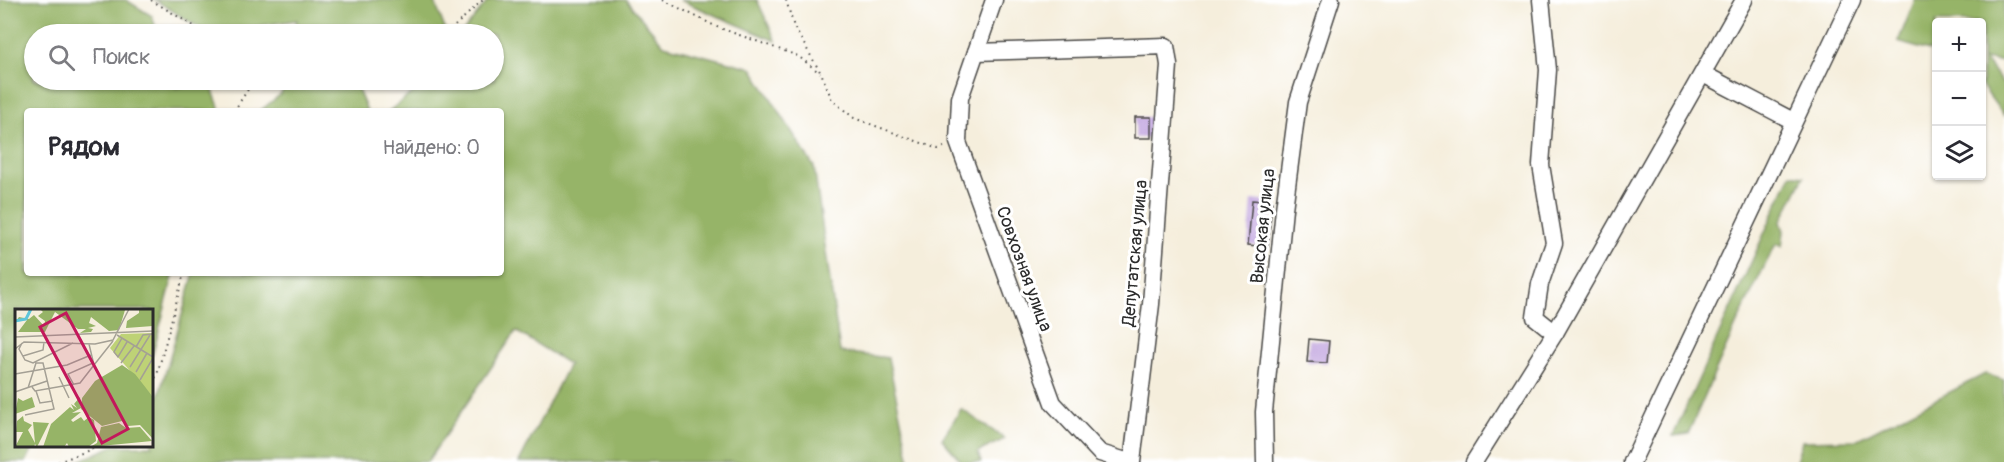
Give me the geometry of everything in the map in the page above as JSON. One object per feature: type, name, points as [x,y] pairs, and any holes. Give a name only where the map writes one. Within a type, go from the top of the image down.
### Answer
[{"type":"street","name":"Совхозная улица","points":[[994,0],[960,98],[958,142],[1053,403],[1101,458],[1131,462]]},
{"type":"street","name":"Высокая улица","points":[[1265,462],[1264,412],[1284,209],[1298,102],[1331,0]]},
{"type":"street","points":[[1541,0],[1548,70],[1541,165],[1554,243],[1540,285],[1535,317],[1555,333]]},
{"type":"street","points":[[1474,462],[1555,333],[1744,0]]},
{"type":"street","points":[[1632,462],[1852,0]]},
{"type":"street","name":"Депутатская улица","points":[[976,52],[1166,46],[1169,65],[1151,304],[1131,462]]},
{"type":"street","points":[[1703,74],[1793,121]]},
{"type":"path","points":[[151,0],[191,24]]},
{"type":"path","points":[[457,24],[483,0]]},
{"type":"path","points":[[663,0],[717,27],[798,56],[822,75]]},
{"type":"path","points":[[786,0],[794,27],[822,75],[832,100],[854,118],[938,149],[958,142]]},
{"type":"path","points":[[236,108],[248,90]]},
{"type":"path","points":[[153,381],[157,375],[183,276]]},
{"type":"path","points":[[58,462],[97,447]]},
{"type":"green space","points":[[0,0],[126,0],[152,16],[155,24],[24,24],[24,90],[213,90],[219,108],[24,108],[24,276],[173,276],[153,352],[153,309],[15,309],[15,447],[34,447],[26,462],[0,462]]},
{"type":"green space","points":[[155,0],[434,0],[443,24],[296,24],[297,20],[272,24],[193,24]]},
{"type":"green space","points":[[626,0],[664,45],[752,68],[814,167],[840,352],[888,358],[910,462],[519,462],[569,364],[516,331],[427,462],[77,462],[111,447],[153,447],[153,416],[193,276],[504,276],[504,108],[393,108],[416,90],[504,90],[504,24],[469,24],[488,1]]},
{"type":"green space","points":[[680,0],[757,0],[776,41]]},
{"type":"green space","points":[[1915,0],[2004,0],[2004,62],[1986,59],[1986,18],[1932,18],[1932,52],[1898,42]]},
{"type":"green space","points":[[1986,62],[2004,85],[2004,116],[1986,91]]},
{"type":"green space","points":[[283,90],[358,90],[366,108],[264,108]]},
{"type":"green space","points":[[1791,174],[1804,176],[1781,222],[1784,231],[1782,246],[1776,244],[1764,267],[1688,434],[1673,436]]},
{"type":"green space","points":[[1985,374],[2004,380],[2004,462],[1796,462],[1802,441],[1856,440]]},
{"type":"green space","points":[[961,409],[1005,439],[978,452],[981,462],[962,462],[942,439]]},
{"type":"building","points":[[1135,117],[1151,117],[1151,138],[1135,138]]},
{"type":"building","points":[[1252,200],[1272,202],[1268,247],[1248,245]]},
{"type":"building","points":[[1309,339],[1329,341],[1327,363],[1307,362]]}]
